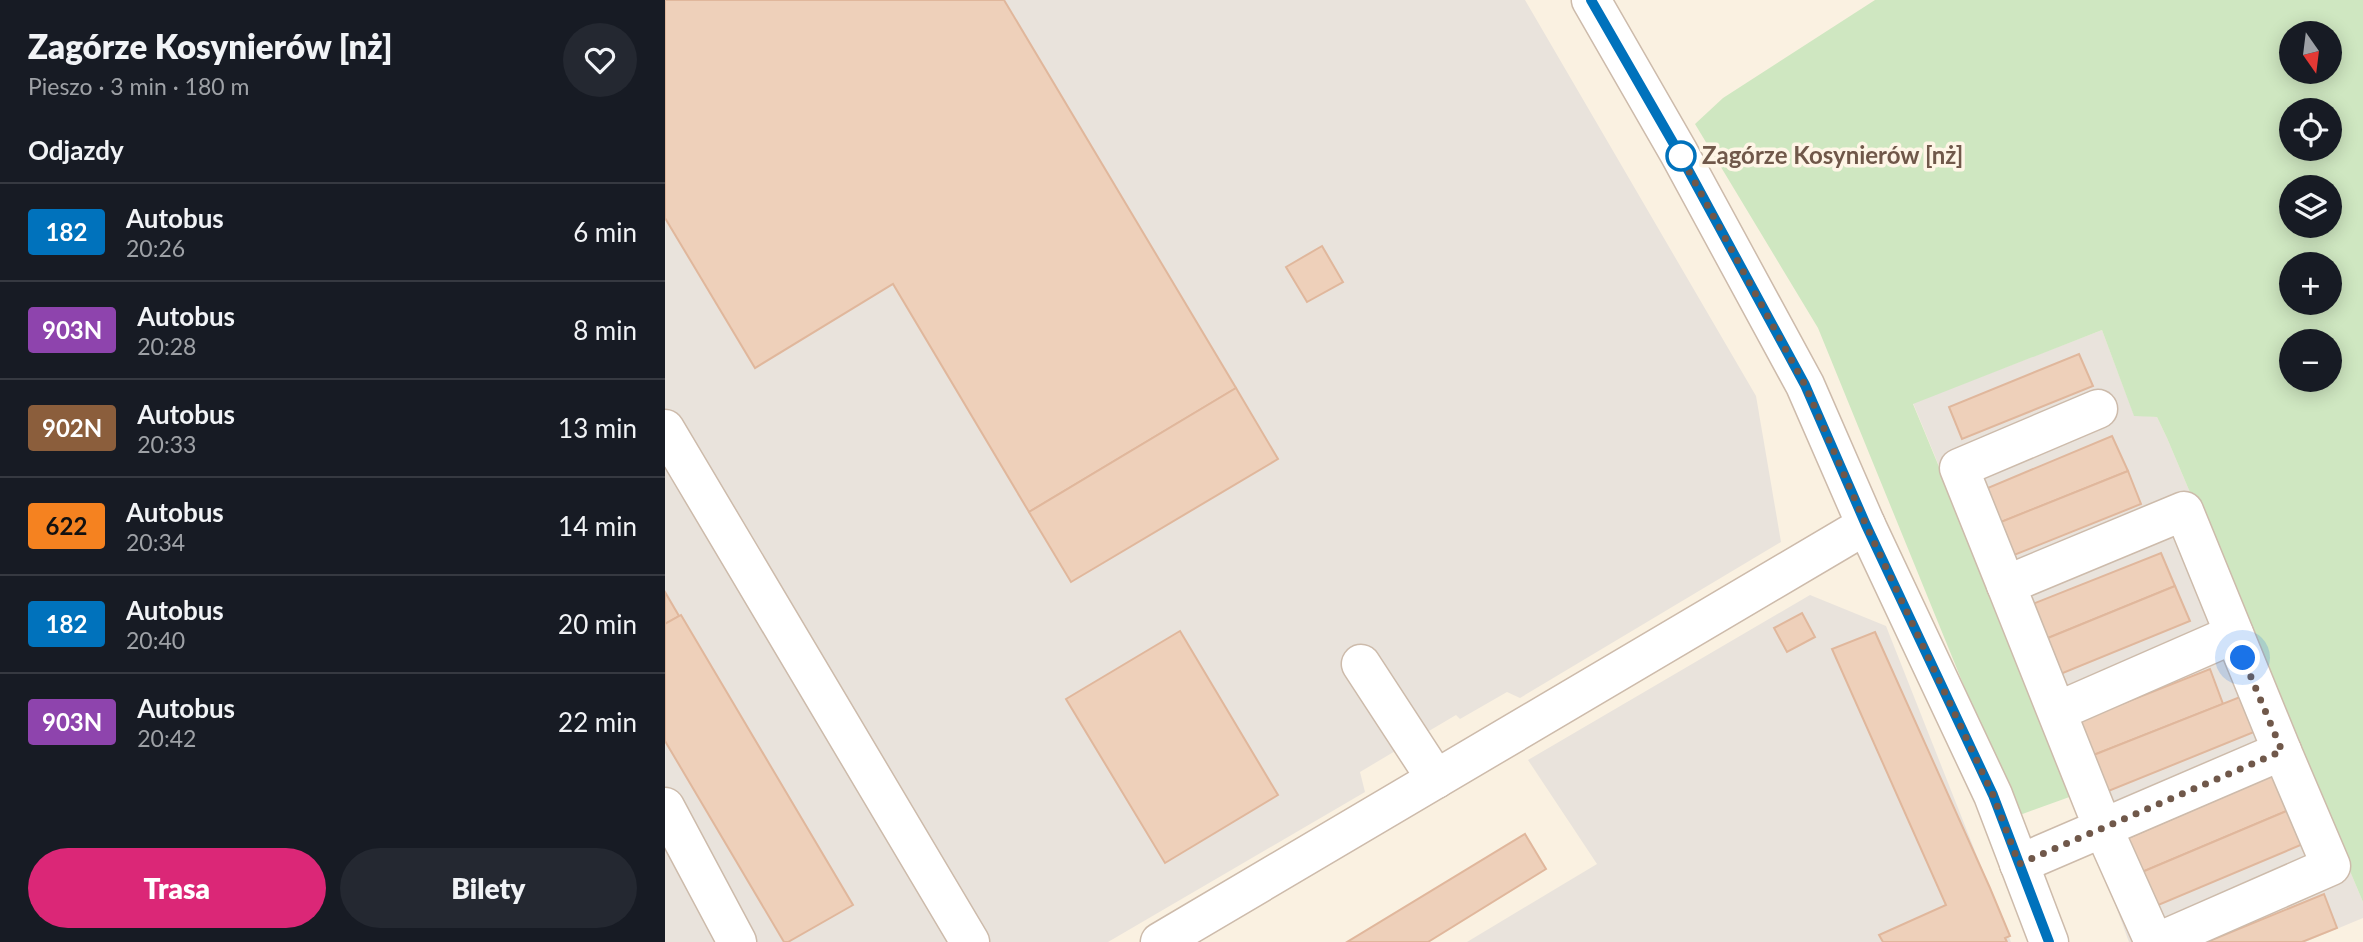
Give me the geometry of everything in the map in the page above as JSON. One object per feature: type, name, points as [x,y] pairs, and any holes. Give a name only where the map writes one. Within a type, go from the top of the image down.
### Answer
[{"type":"street","points":[[1591,0],[1679,153],[1805,385],[1866,525],[1993,795],[2049,942]]},
{"type":"street","points":[[2006,585],[2184,511],[2331,866],[2156,942],[2103,828],[1959,468],[2098,409]]},
{"type":"street","points":[[665,429],[970,942]]},
{"type":"street","points":[[1160,942],[1866,525]]},
{"type":"street","points":[[2058,711],[2234,635]]},
{"type":"street","points":[[1361,663],[1436,779]]},
{"type":"street","points":[[2019,864],[2282,751]]},
{"type":"street","points":[[665,807],[737,942]]},
{"type":"shaded area","points":[[665,0],[1525,0],[1756,396],[1781,542],[1520,698],[1507,692],[1460,719],[1456,715],[1412,741],[1360,772],[1365,792],[1108,942],[665,942]]},
{"type":"shaded area","points":[[2102,330],[2134,415],[2157,417],[2167,438],[2363,902],[2363,918],[2305,942],[2129,942],[2075,795],[1913,403]]},
{"type":"shaded area","points":[[1810,595],[1886,626],[2011,942],[1467,942],[1597,864],[1528,760]]},
{"type":"green space","points":[[1875,0],[2363,0],[2363,902],[2167,438],[2157,417],[2134,416],[2102,330],[1913,404],[2075,795],[2017,816],[1818,328],[1695,124],[1723,98]]},
{"type":"building","points":[[665,0],[1004,0],[1236,388],[1029,512],[893,284],[755,368],[665,218]]},
{"type":"building","points":[[1322,246],[1343,282],[1307,302],[1286,267]]},
{"type":"building","points":[[2079,354],[2093,386],[1962,439],[1949,407]]},
{"type":"building","points":[[1236,388],[1278,459],[1071,582],[1029,512]]},
{"type":"building","points":[[2112,436],[2128,471],[1996,524],[1983,490]]},
{"type":"building","points":[[2128,471],[2141,504],[2009,557],[1996,524]]},
{"type":"building","points":[[2161,553],[2175,586],[2043,640],[2030,605]]},
{"type":"building","points":[[2175,586],[2190,621],[2058,675],[2043,640]]},
{"type":"building","points":[[665,592],[679,616],[665,624]]},
{"type":"building","points":[[1802,613],[1815,637],[1787,652],[1774,628]]},
{"type":"building","points":[[681,615],[853,905],[788,942],[784,942],[665,741],[665,624]]},
{"type":"building","points":[[1180,631],[1278,795],[1165,863],[1066,699]]},
{"type":"building","points":[[1875,632],[1990,888],[2010,936],[2005,938],[2007,942],[1883,942],[1879,935],[1946,905],[1832,649]]},
{"type":"building","points":[[2210,669],[2223,704],[2091,756],[2076,722]]},
{"type":"building","points":[[2240,697],[2254,732],[2106,792],[2091,756]]},
{"type":"building","points":[[2273,775],[2289,810],[2142,872],[2126,839]]},
{"type":"building","points":[[2289,810],[2303,844],[2156,906],[2142,872]]},
{"type":"building","points":[[1525,834],[1546,869],[1428,942],[1347,942]]},
{"type":"building","points":[[2324,894],[2337,928],[2302,942],[2207,942]]},
{"type":"bus line","name":"182","points":[[1591,0],[1679,153],[1805,385],[1866,525],[1993,795],[2049,942]]},
{"type":"place","name":"Zagórze Kosynierów [nż]","points":[[1681,156]]},
{"type":"route","points":[[1681,156],[1679,153],[1805,385],[1866,525],[1993,795],[2019,864],[2282,751],[2243,658]]}]
